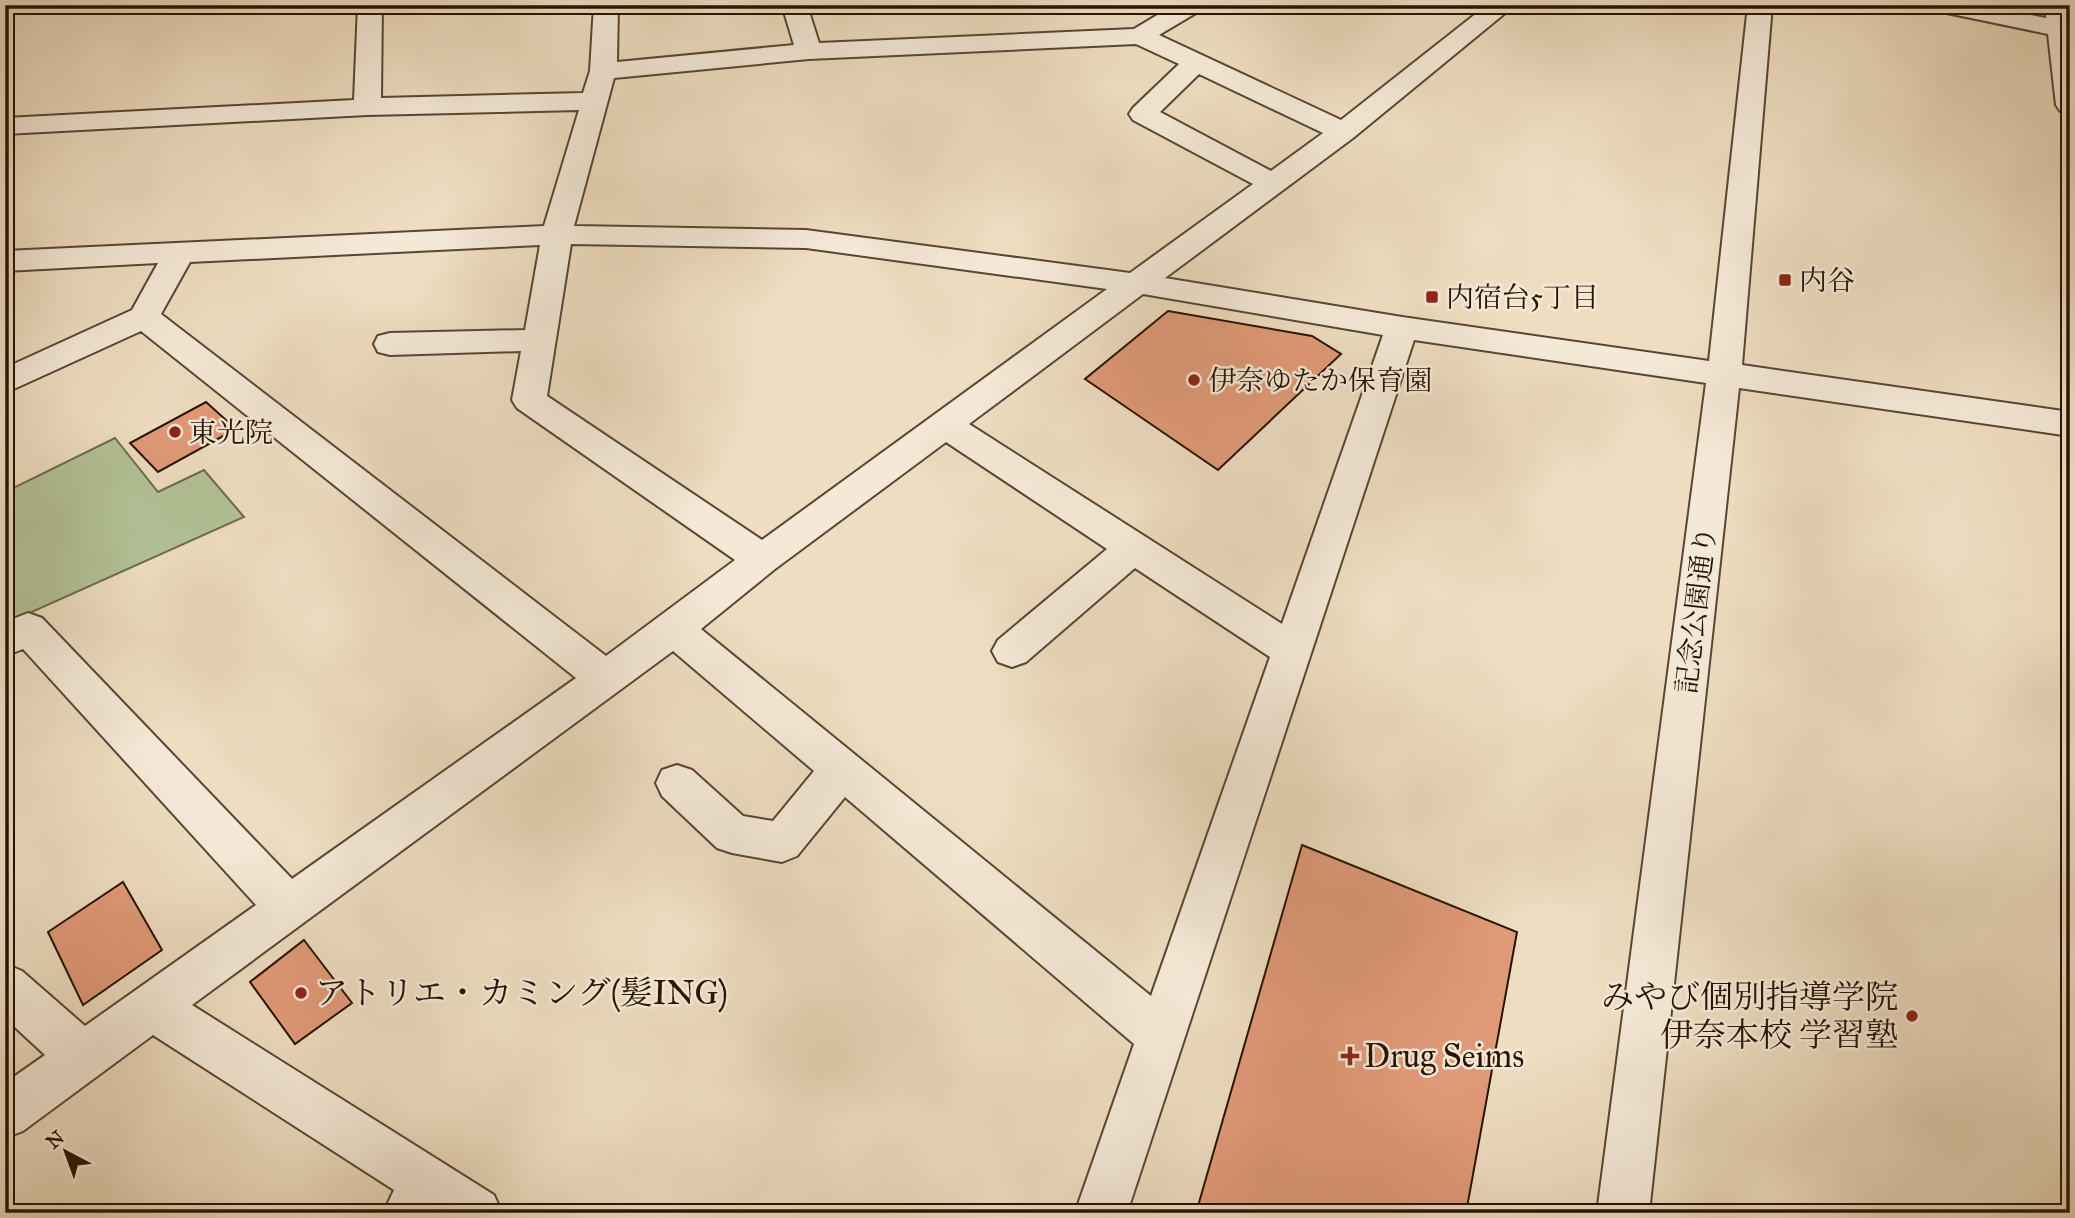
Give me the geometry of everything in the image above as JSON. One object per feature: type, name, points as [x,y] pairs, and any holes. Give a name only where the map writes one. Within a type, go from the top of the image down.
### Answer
[{"type":"street","points":[[367,107],[370,5]]},
{"type":"street","points":[[606,5],[603,71],[557,235],[529,400],[762,559]]},
{"type":"street","points":[[794,5],[808,51]]},
{"type":"street","points":[[1140,36],[1192,5]]},
{"type":"street","points":[[5,1113],[674,629],[762,559],[1140,284],[1343,132],[1503,5]]},
{"type":"street","name":"記念公園通り","points":[[1623,1213],[1724,376],[1760,5]]},
{"type":"street","points":[[1942,5],[2063,21],[2070,105]]},
{"type":"street","points":[[603,71],[808,51],[1140,36],[1343,132]]},
{"type":"street","points":[[1196,62],[1143,114],[1273,184]]},
{"type":"street","points":[[5,126],[367,107],[594,101]]},
{"type":"street","points":[[5,261],[557,235],[806,239],[1140,284],[1402,328],[2070,424]]},
{"type":"street","points":[[5,382],[144,317],[179,253]]},
{"type":"street","points":[[144,317],[605,678]]},
{"type":"street","points":[[1101,1213],[1402,328]]},
{"type":"street","points":[[390,344],[539,340]]},
{"type":"street","points":[[945,425],[1292,651]]},
{"type":"street","points":[[1012,651],[1133,548]]},
{"type":"street","points":[[5,640],[28,629],[288,908]]},
{"type":"street","points":[[674,629],[1161,1035]]},
{"type":"street","points":[[677,783],[732,834],[782,842],[842,769]]},
{"type":"street","points":[[5,987],[82,1056]]},
{"type":"street","points":[[152,1007],[419,1197],[477,1213]]},
{"type":"green space","points":[[115,438],[158,492],[204,470],[244,517],[5,624],[5,492]]},
{"type":"building","points":[[1168,311],[1312,336],[1341,354],[1218,470],[1085,379]]},
{"type":"building","points":[[206,402],[236,429],[158,472],[130,443]]},
{"type":"building","points":[[1302,845],[1517,932],[1466,1213],[1196,1213]]},
{"type":"building","points":[[123,882],[162,950],[83,1005],[48,932]]},
{"type":"building","name":"アトリエ・カミング(髪ING)","points":[[304,940],[352,1003],[295,1044],[250,982]]},
{"type":"place","name":"内谷","points":[[1785,280]]},
{"type":"place","name":"内宿台5丁目","points":[[1432,297]]},
{"type":"place","name":"伊奈ゆたか保育園","points":[[1194,380]]},
{"type":"place","name":"東光院","points":[[175,432]]},
{"type":"place","name":"アトリエ・カミング(髪ING)","points":[[301,993]]},
{"type":"place","name":"みやび個別指導学院 伊奈本校 学習塾","points":[[1912,1016]]},
{"type":"place","name":"Drug Seims","points":[[1350,1056]]}]
